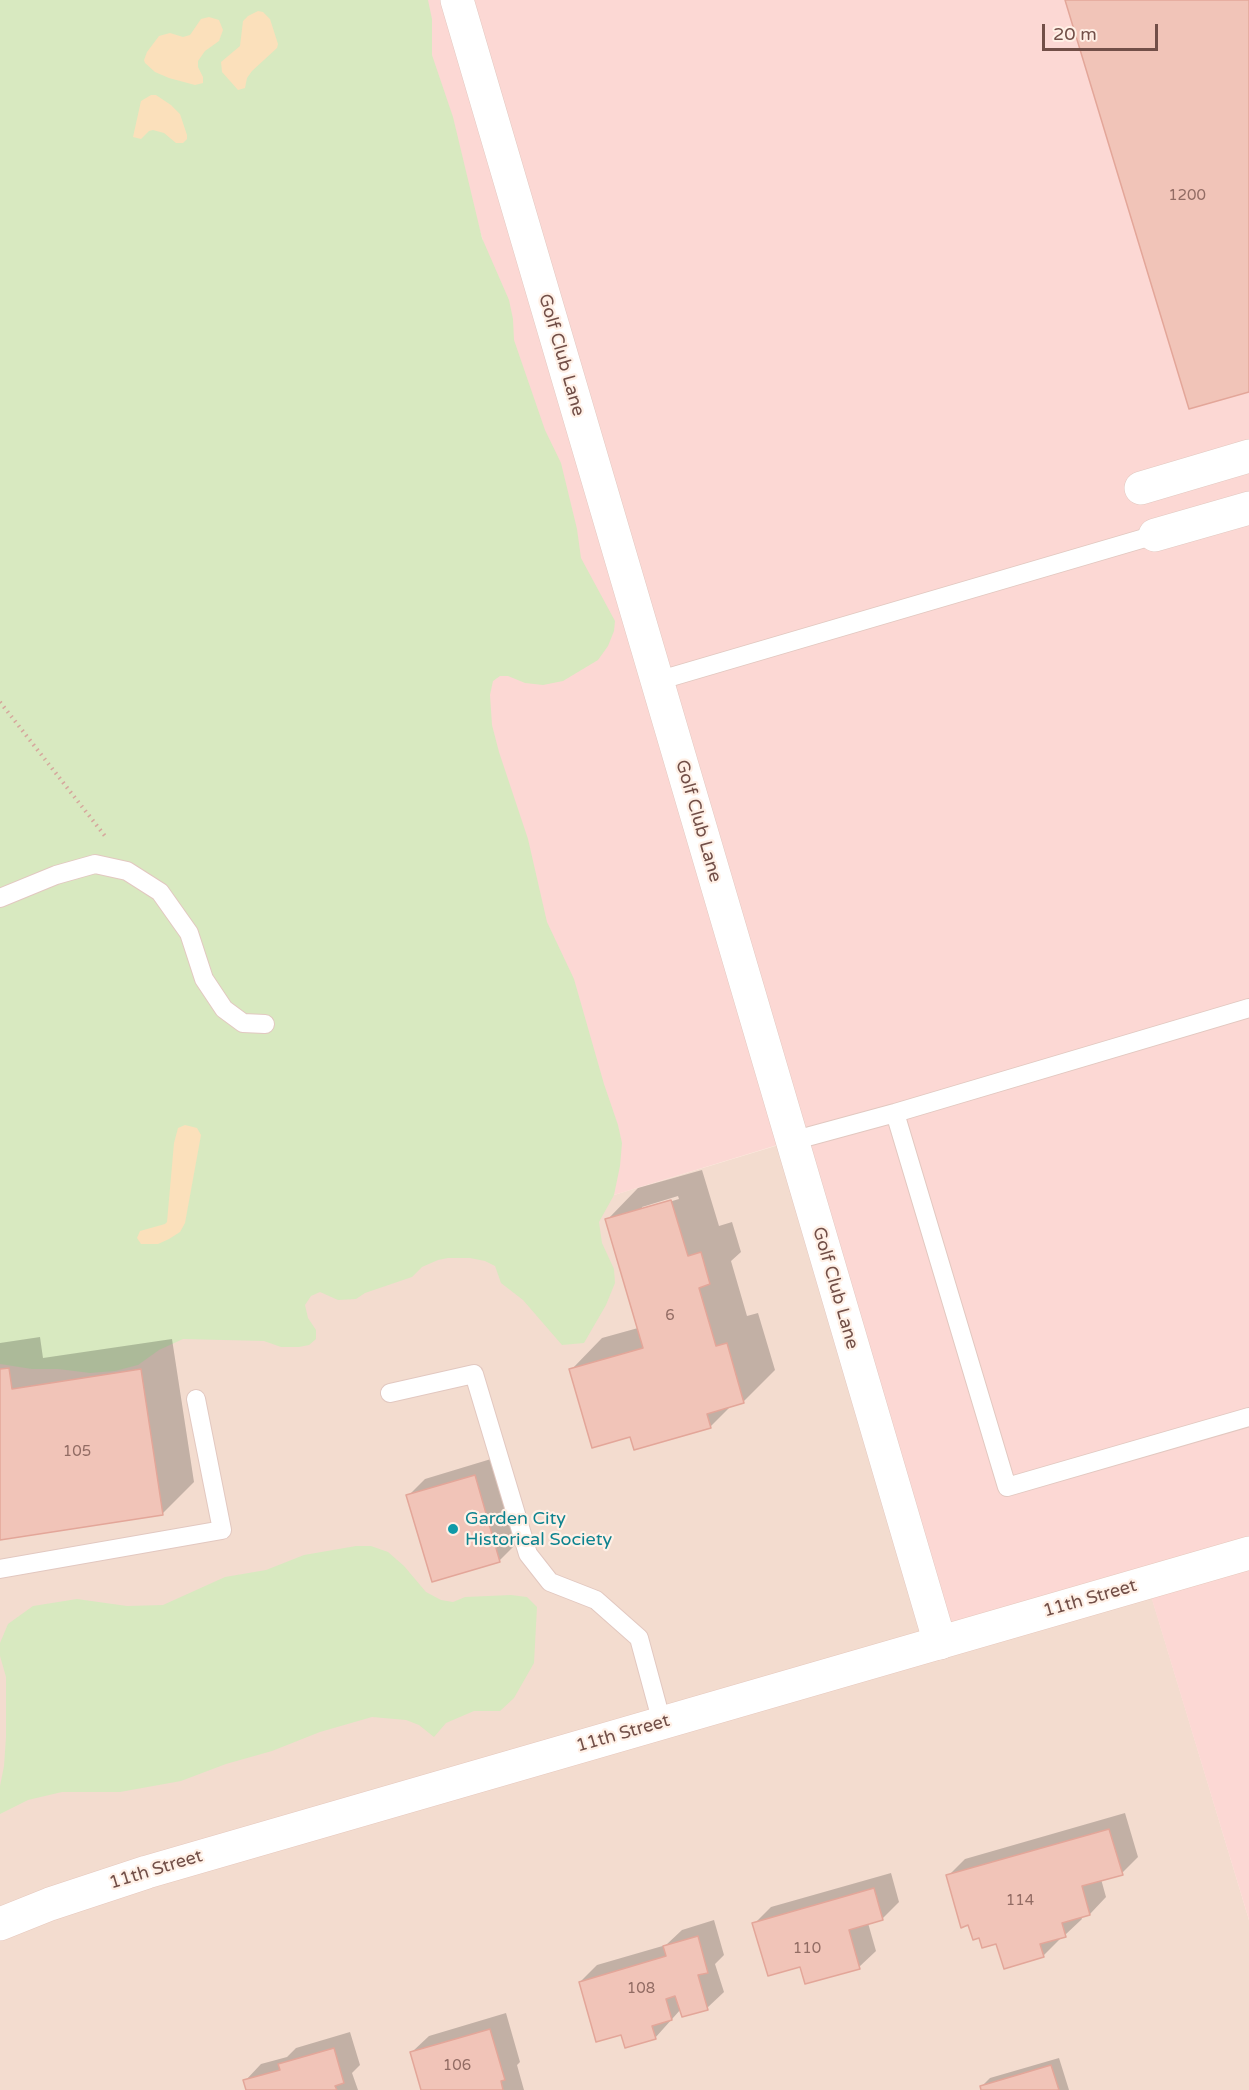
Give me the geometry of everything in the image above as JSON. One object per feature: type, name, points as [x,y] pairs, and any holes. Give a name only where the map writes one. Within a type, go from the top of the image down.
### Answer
[{"type":"street","name":"Golf Club Lane","points":[[457,0],[940,1643]]},
{"type":"street","points":[[1140,488],[1249,456]]},
{"type":"street","points":[[1155,536],[1249,508]]},
{"type":"street","name":"11th Street","points":[[0,1924],[50,1904],[147,1872],[1249,1553]]},
{"type":"lane","points":[[657,681],[1155,536]]},
{"type":"lane","points":[[0,898],[56,875],[95,864],[127,871],[160,892],[189,933],[204,979],[224,1009],[243,1023],[265,1024]]},
{"type":"lane","points":[[792,1141],[895,1113],[1249,1008]]},
{"type":"lane","points":[[895,1113],[1007,1487],[1249,1417]]},
{"type":"lane","points":[[390,1393],[474,1374],[528,1554],[550,1582],[596,1600],[639,1638],[662,1723]]},
{"type":"lane","points":[[0,1569],[222,1530],[196,1399]]},
{"type":"path","points":[[0,702],[137,877]]},
{"type":"shaded area","points":[[413,0],[1249,0],[1249,1920],[1147,1583],[935,1642],[787,1142],[614,1195],[468,659],[595,627]]},
{"type":"shaded area","points":[[792,1141],[1147,1582],[1249,1920],[1249,2090],[0,2090],[0,1335],[582,1215],[614,1195]]},
{"type":"green space","points":[[0,0],[428,0],[432,19],[432,55],[453,117],[482,238],[509,300],[514,340],[545,430],[561,463],[577,529],[581,558],[615,621],[608,646],[598,660],[563,681],[543,685],[500,676],[493,681],[490,695],[492,725],[528,839],[547,922],[574,979],[622,1143],[614,1195],[599,1222],[602,1243],[614,1269],[615,1283],[606,1305],[584,1343],[562,1345],[523,1300],[501,1283],[495,1266],[470,1258],[448,1258],[422,1267],[412,1277],[365,1293],[356,1299],[338,1300],[320,1292],[311,1296],[305,1305],[308,1318],[316,1330],[316,1339],[309,1345],[281,1347],[264,1341],[183,1339],[159,1350],[138,1365],[115,1371],[90,1373],[0,1364]]},
{"type":"green space","points":[[356,1546],[371,1546],[388,1552],[404,1566],[426,1592],[441,1600],[453,1602],[465,1597],[511,1595],[527,1597],[537,1607],[534,1663],[514,1698],[500,1711],[474,1711],[446,1723],[434,1737],[419,1725],[406,1720],[372,1717],[320,1732],[272,1751],[226,1764],[181,1781],[120,1792],[62,1792],[28,1800],[0,1814],[0,1786],[6,1737],[6,1677],[0,1656],[0,1643],[8,1624],[33,1606],[77,1599],[127,1606],[163,1605],[225,1577],[266,1570],[304,1555]]},
{"type":"sand","points":[[258,11],[263,12],[270,19],[278,44],[277,48],[252,71],[247,78],[245,88],[238,90],[222,72],[221,62],[240,46],[243,21]]},
{"type":"sand","points":[[209,17],[219,20],[223,30],[219,41],[205,51],[198,61],[203,83],[195,85],[169,78],[155,72],[145,63],[147,52],[159,36],[170,33],[183,37],[190,35],[201,19]]},
{"type":"sand","points":[[151,95],[156,95],[180,114],[187,135],[183,143],[176,143],[164,133],[153,130],[141,139],[133,137],[141,101]]},
{"type":"sand","points":[[185,1125],[197,1128],[201,1135],[185,1223],[180,1232],[169,1239],[158,1244],[141,1244],[137,1238],[140,1231],[167,1222],[174,1143],[178,1128]]},
{"type":"building","points":[[1065,0],[1249,0],[1249,392],[1189,409]]},
{"type":"building","points":[[671,1200],[688,1256],[701,1252],[710,1284],[699,1288],[716,1346],[727,1343],[744,1403],[707,1414],[711,1428],[634,1450],[630,1437],[592,1448],[569,1369],[643,1348],[605,1219]]},
{"type":"building","points":[[9,1368],[12,1389],[141,1369],[163,1515],[0,1540],[0,1369]]},
{"type":"building","name":"Garden City Historical Society","points":[[475,1475],[500,1562],[432,1582],[406,1495]]},
{"type":"building","points":[[1109,1829],[1123,1875],[1082,1886],[1090,1915],[1062,1923],[1066,1937],[1040,1944],[1044,1957],[1004,1969],[996,1944],[982,1948],[979,1938],[973,1940],[968,1925],[961,1928],[946,1875]]},
{"type":"building","points":[[874,1888],[883,1920],[849,1930],[860,1969],[805,1984],[800,1967],[768,1976],[752,1923]]},
{"type":"building","points":[[698,1936],[708,1973],[698,1975],[708,2010],[682,2017],[675,1996],[666,1999],[672,2020],[652,2026],[656,2039],[625,2048],[621,2035],[596,2042],[579,1982],[666,1956],[663,1946]]},
{"type":"building","points":[[490,2029],[505,2080],[501,2081],[503,2090],[421,2090],[410,2052]]},
{"type":"building","points":[[334,2048],[344,2083],[335,2086],[337,2090],[246,2090],[243,2080],[280,2070],[278,2064]]},
{"type":"building","points":[[1051,2065],[1059,2090],[981,2090],[980,2086]]},
{"type":"place","name":"Garden City Historical Society","points":[[453,1529]]}]
